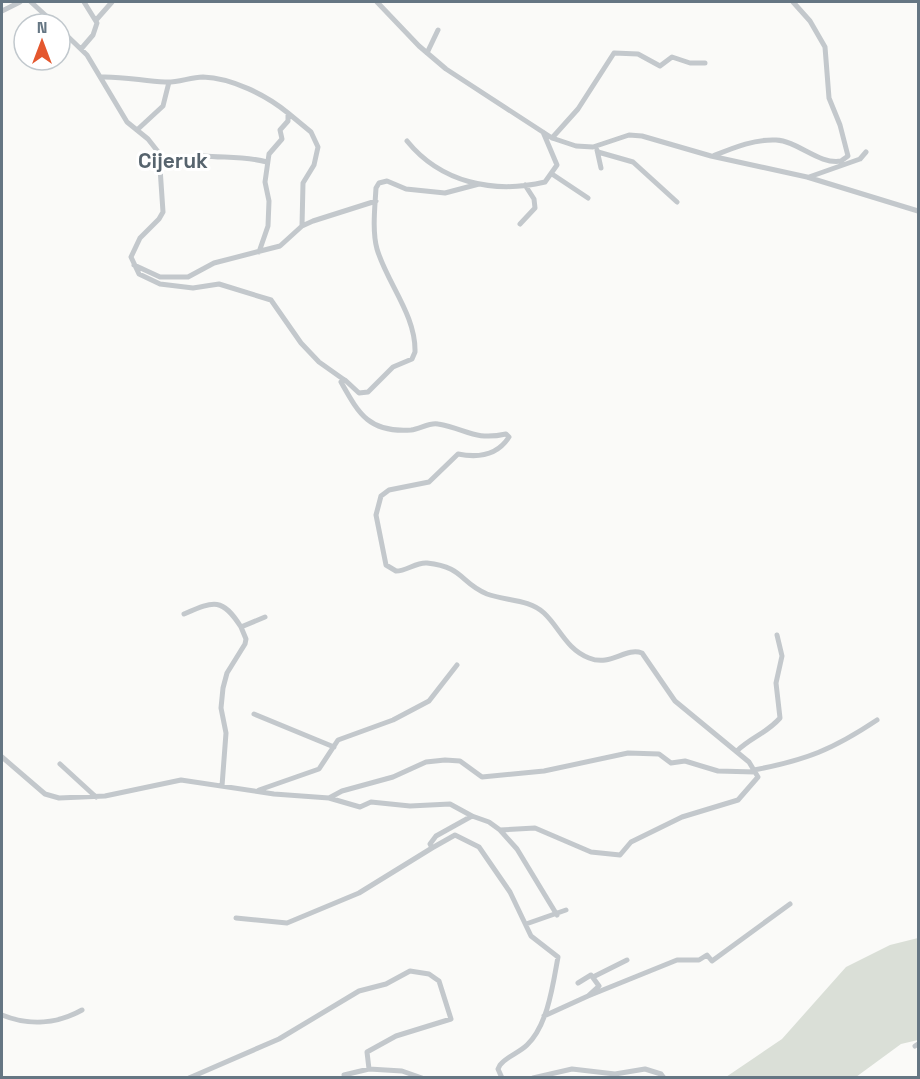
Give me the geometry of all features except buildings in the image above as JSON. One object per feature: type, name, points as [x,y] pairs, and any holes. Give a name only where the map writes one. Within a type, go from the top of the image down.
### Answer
[{"type":"street","points":[[2,11],[20,2]]},
{"type":"street","points":[[84,2],[97,19]]},
{"type":"street","points":[[81,49],[93,35],[97,19],[112,2]]},
{"type":"street","points":[[377,2],[446,69],[552,138],[633,162],[677,202]]},
{"type":"street","points":[[711,156],[741,145],[778,140],[831,161],[842,161],[848,156],[840,125],[830,104],[825,47],[810,21],[793,2]]},
{"type":"street","points":[[427,53],[438,30]]},
{"type":"street","points":[[72,40],[81,49],[100,77],[119,110],[159,153],[163,206],[159,219],[140,238],[134,248],[131,257],[139,274],[160,284],[193,288],[219,284],[271,300],[301,343],[319,362],[359,393],[368,392],[393,367],[412,359],[415,352],[405,308],[396,295],[376,247],[377,185],[387,181],[406,189],[445,192],[479,184]]},
{"type":"street","points":[[552,138],[578,109],[595,79],[616,52],[638,54],[660,66],[672,57],[690,63],[705,63]]},
{"type":"street","points":[[100,77],[117,76],[169,82],[203,77],[264,95],[311,132],[318,147],[314,165],[303,183],[302,226]]},
{"type":"street","points":[[137,130],[163,105],[169,82]]},
{"type":"street","points":[[260,252],[268,226],[269,201],[265,182],[267,162],[270,150],[281,140],[280,130],[288,121],[288,113]]},
{"type":"street","points":[[407,141],[428,165],[448,176],[479,184],[525,186],[545,182],[552,174],[557,161],[542,131]]},
{"type":"street","points":[[596,150],[629,135],[642,136],[711,156],[807,177],[918,211]]},
{"type":"street","points":[[596,150],[601,168]]},
{"type":"street","points":[[807,177],[860,159],[866,152]]},
{"type":"street","points":[[196,164],[203,156],[239,159],[250,156],[267,162]]},
{"type":"street","points":[[552,174],[588,198]]},
{"type":"street","points":[[520,224],[535,208],[534,198],[525,186]]},
{"type":"street","points":[[133,265],[160,276],[188,277],[214,263],[280,246],[302,226],[346,209],[376,201]]},
{"type":"street","points":[[343,379],[341,382],[358,413],[369,422],[403,430],[436,423],[483,438],[506,434],[508,436],[497,450],[474,457],[458,454],[429,482],[390,490],[381,496],[376,515],[384,562],[389,568],[400,571],[424,563],[454,568],[483,592],[522,602],[542,612],[561,637],[587,658],[608,662],[634,651],[642,653],[675,701],[749,762],[757,781],[741,798],[682,817],[631,842],[620,855],[591,852],[535,828],[500,831]]},
{"type":"street","points":[[184,614],[205,604],[217,603],[231,611],[246,639],[227,673],[223,688],[221,708],[226,733],[222,786]]},
{"type":"street","points":[[241,627],[265,617]]},
{"type":"street","points":[[736,751],[765,732],[780,718],[776,683],[782,656],[777,635]]},
{"type":"street","points":[[257,791],[312,773],[319,769],[338,740],[393,720],[429,701],[457,665]]},
{"type":"street","points":[[254,714],[334,747]]},
{"type":"street","points":[[329,798],[342,791],[393,777],[426,762],[446,760],[460,761],[482,777],[544,771],[634,753],[659,754],[671,763],[686,761],[718,771],[754,771],[802,761],[842,743],[877,720]]},
{"type":"street","points":[[2,758],[52,797],[96,797],[181,780],[329,798],[360,807],[371,802],[410,807],[450,804],[489,822],[500,831],[522,857],[558,915]]},
{"type":"street","points":[[60,764],[96,797]]},
{"type":"street","points":[[432,848],[430,844],[436,836],[472,816]]},
{"type":"street","points":[[236,918],[287,923],[367,890],[455,835],[479,847],[510,892],[531,936],[558,957],[544,1016],[536,1034],[527,1045],[500,1065],[498,1069],[502,1077]]},
{"type":"street","points":[[544,1016],[677,960],[699,960],[707,955],[712,961],[790,904]]},
{"type":"street","points":[[526,924],[558,915],[566,910]]},
{"type":"street","points":[[578,982],[627,960]]},
{"type":"street","points":[[189,1077],[279,1039],[358,991],[386,984],[411,971],[429,974],[439,981],[452,1018],[396,1036],[369,1050],[366,1053],[369,1069]]},
{"type":"street","points":[[588,996],[599,986],[593,977]]},
{"type":"street","points":[[2,1015],[47,1022],[63,1020],[82,1010]]},
{"type":"street","points":[[533,1077],[572,1069],[615,1074],[645,1068],[661,1076]]},
{"type":"street","points":[[344,1075],[369,1069],[393,1070],[422,1077]]},
{"type":"street","points":[[393,1070],[393,1077]]},
{"type":"shaded area","points":[[918,938],[918,1040],[901,1044],[856,1077],[726,1077],[782,1039],[846,967],[890,945]]},
{"type":"district","name":"Cijeruk","points":[[173,161]]}]
